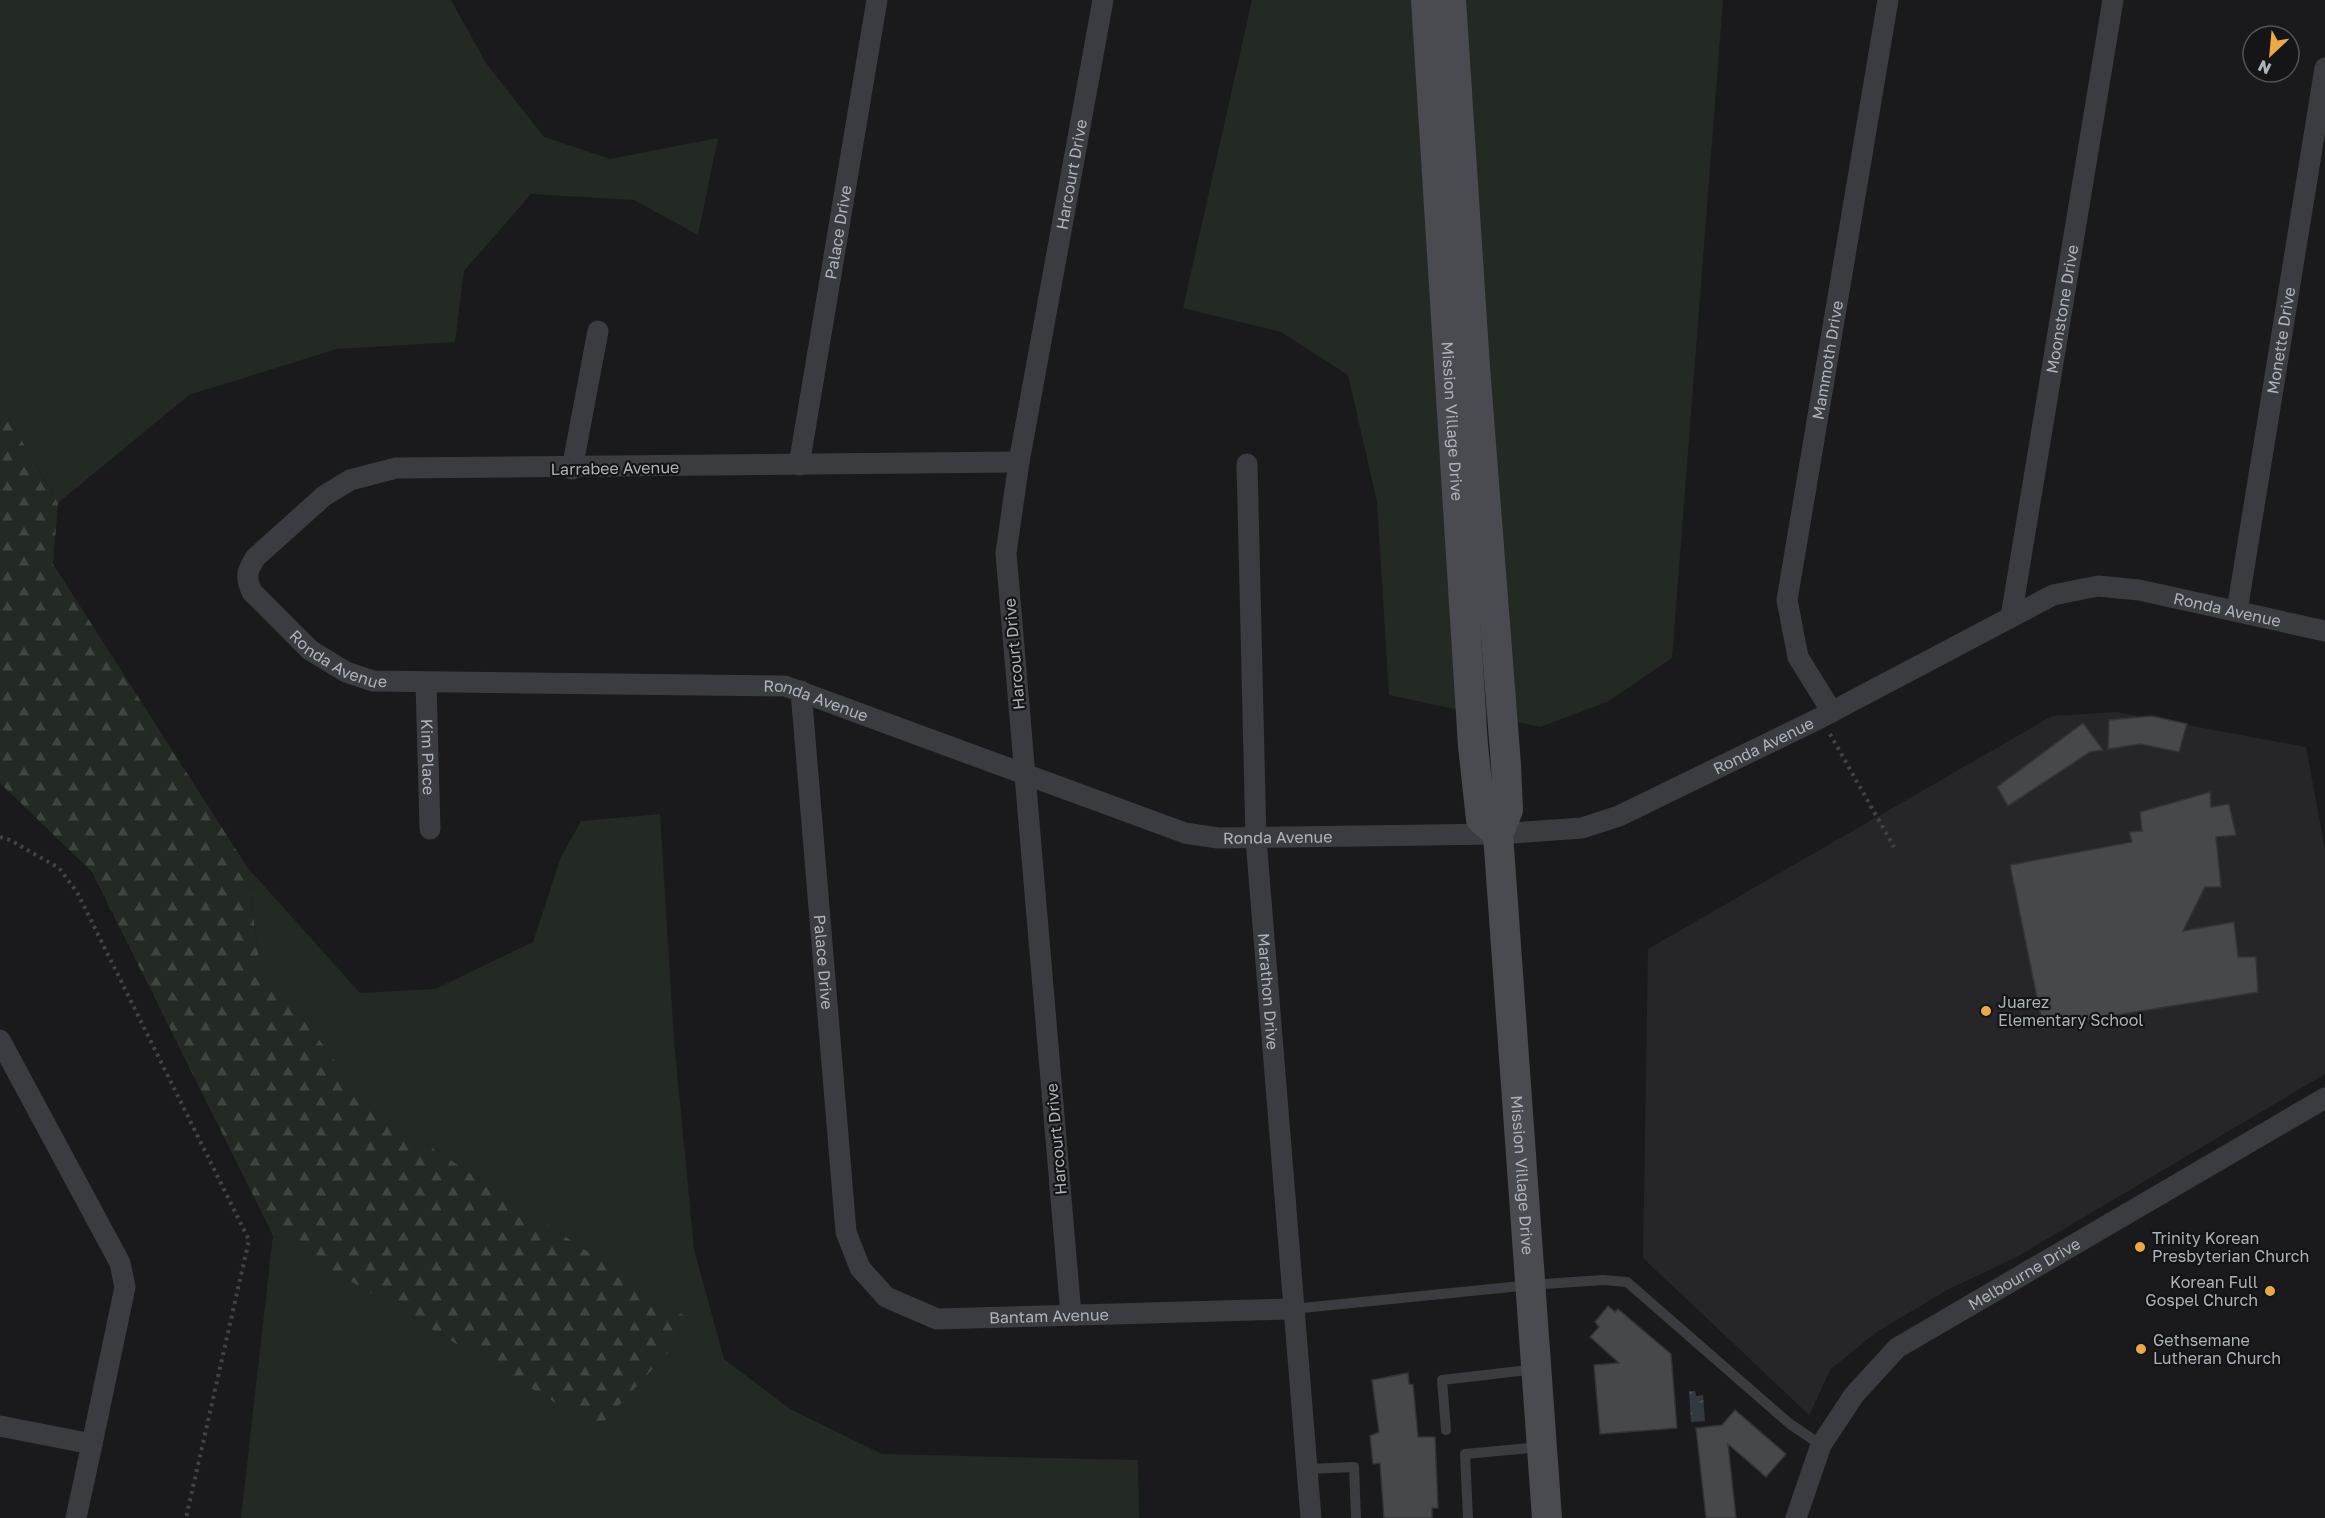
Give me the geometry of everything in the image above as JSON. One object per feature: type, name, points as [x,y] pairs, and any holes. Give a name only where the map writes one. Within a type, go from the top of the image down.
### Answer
[{"type":"main road","name":"Mission Village Drive","points":[[1426,0],[1473,746],[1481,819],[1498,834]]},
{"type":"main road","name":"Mission Village Drive","points":[[1451,0],[1475,367],[1506,765],[1508,810],[1498,834],[1546,1518]]},
{"type":"street","name":"Palace Drive","points":[[799,465],[877,0]]},
{"type":"street","name":"Harcourt Drive","points":[[1071,1315],[1006,553],[1018,462],[1103,0]]},
{"type":"street","name":"Mammoth Drive","points":[[1826,715],[1798,657],[1787,600],[1888,0]]},
{"type":"street","name":"Moonstone Drive","points":[[2011,617],[2113,0]]},
{"type":"street","name":"Monette Drive","points":[[2237,611],[2325,68]]},
{"type":"street","points":[[572,469],[598,331]]},
{"type":"street","name":"Larrabee Avenue","points":[[248,569],[256,557],[324,496],[350,480],[396,468],[572,469],[1018,462]]},
{"type":"street","name":"Marathon Drive","points":[[1247,464],[1256,838],[1292,1309],[1311,1518]]},
{"type":"street","name":"Ronda Avenue","points":[[248,569],[247,581],[252,592],[309,650],[346,672],[373,681],[785,686],[1185,833],[1218,838],[1498,834],[1582,828],[1619,816],[1826,715],[2053,595],[2098,586],[2139,590],[2325,631]]},
{"type":"street","name":"Kim Place","points":[[426,683],[430,829]]},
{"type":"street","name":"Palace Drive","points":[[801,691],[846,1232]]},
{"type":"street","points":[[0,1040],[120,1263],[126,1287],[76,1518]]},
{"type":"street","name":"Melbourne Drive","points":[[1796,1518],[1821,1445],[1854,1395],[1898,1348],[2322,1106]]},
{"type":"street","name":"Bantam Avenue","points":[[846,1232],[860,1268],[886,1297],[937,1318],[1292,1309]]},
{"type":"street","points":[[0,1426],[92,1444]]},
{"type":"lane","points":[[1292,1309],[1530,1285],[1603,1280],[1627,1282],[1790,1424],[1821,1445]]},
{"type":"lane","points":[[1446,1430],[1442,1380],[1536,1369]]},
{"type":"lane","points":[[1468,1518],[1465,1454],[1542,1447]]},
{"type":"lane","points":[[1308,1470],[1354,1467],[1356,1518]]},
{"type":"path","points":[[1826,715],[1845,758],[1894,848]]},
{"type":"path","points":[[0,837],[10,840],[59,868],[77,892],[249,1240],[186,1518]]},
{"type":"shaded area","name":"Juarez Elementary School","points":[[2117,712],[2306,747],[2325,849],[2325,1074],[2015,1258],[1949,1289],[1878,1331],[1831,1369],[1809,1415],[1643,1258],[1648,949],[2052,716]]},
{"type":"green space","points":[[0,0],[451,0],[486,63],[544,137],[610,159],[718,138],[698,235],[634,200],[531,194],[464,271],[455,342],[337,349],[189,395],[58,503],[0,403]]},
{"type":"green space","points":[[1252,0],[1723,0],[1672,658],[1607,702],[1540,727],[1389,695],[1377,502],[1348,375],[1281,332],[1183,308]]},
{"type":"green space","points":[[0,403],[58,503],[53,564],[247,867],[259,960],[369,1106],[695,1323],[598,1428],[273,1235],[92,872],[0,783]]},
{"type":"green space","points":[[660,814],[674,1040],[694,1249],[724,1359],[790,1409],[882,1454],[1138,1460],[1139,1518],[241,1518],[273,1235],[597,1427],[694,1323],[369,1106],[259,960],[247,867],[360,993],[435,989],[533,942],[561,857],[581,821]]},
{"type":"water","points":[[1689,1391],[1695,1391],[1696,1396],[1703,1395],[1705,1421],[1691,1422]]},
{"type":"building","points":[[2152,716],[2187,724],[2179,752],[2140,744],[2108,749],[2109,720]]},
{"type":"building","points":[[2083,723],[2103,750],[2090,752],[2008,806],[1997,787]]},
{"type":"building","points":[[2210,792],[2211,807],[2229,804],[2236,835],[2216,837],[2221,887],[2205,887],[2183,931],[2234,922],[2238,957],[2256,957],[2258,992],[2043,1027],[2010,865],[2132,842],[2129,832],[2142,831],[2140,812]]},
{"type":"building","points":[[1608,1306],[1615,1312],[1618,1309],[1671,1354],[1677,1428],[1600,1434],[1594,1365],[1619,1363],[1590,1337],[1599,1327],[1595,1322]]},
{"type":"building","points":[[1408,1373],[1409,1384],[1413,1385],[1418,1437],[1435,1437],[1438,1508],[1432,1508],[1432,1518],[1384,1518],[1380,1463],[1373,1464],[1370,1436],[1379,1432],[1372,1380]]},
{"type":"building","points":[[1735,1410],[1786,1454],[1766,1477],[1728,1444],[1736,1518],[1706,1518],[1696,1428],[1722,1425]]},
{"type":"place","name":"Juarez Elementary School","points":[[1986,1011]]},
{"type":"place","name":"Trinity Korean Presbyterian Church","points":[[2140,1247]]},
{"type":"place","name":"Korean Full Gospel Church","points":[[2270,1291]]},
{"type":"place","name":"Gethsemane Lutheran Church","points":[[2141,1349]]}]
